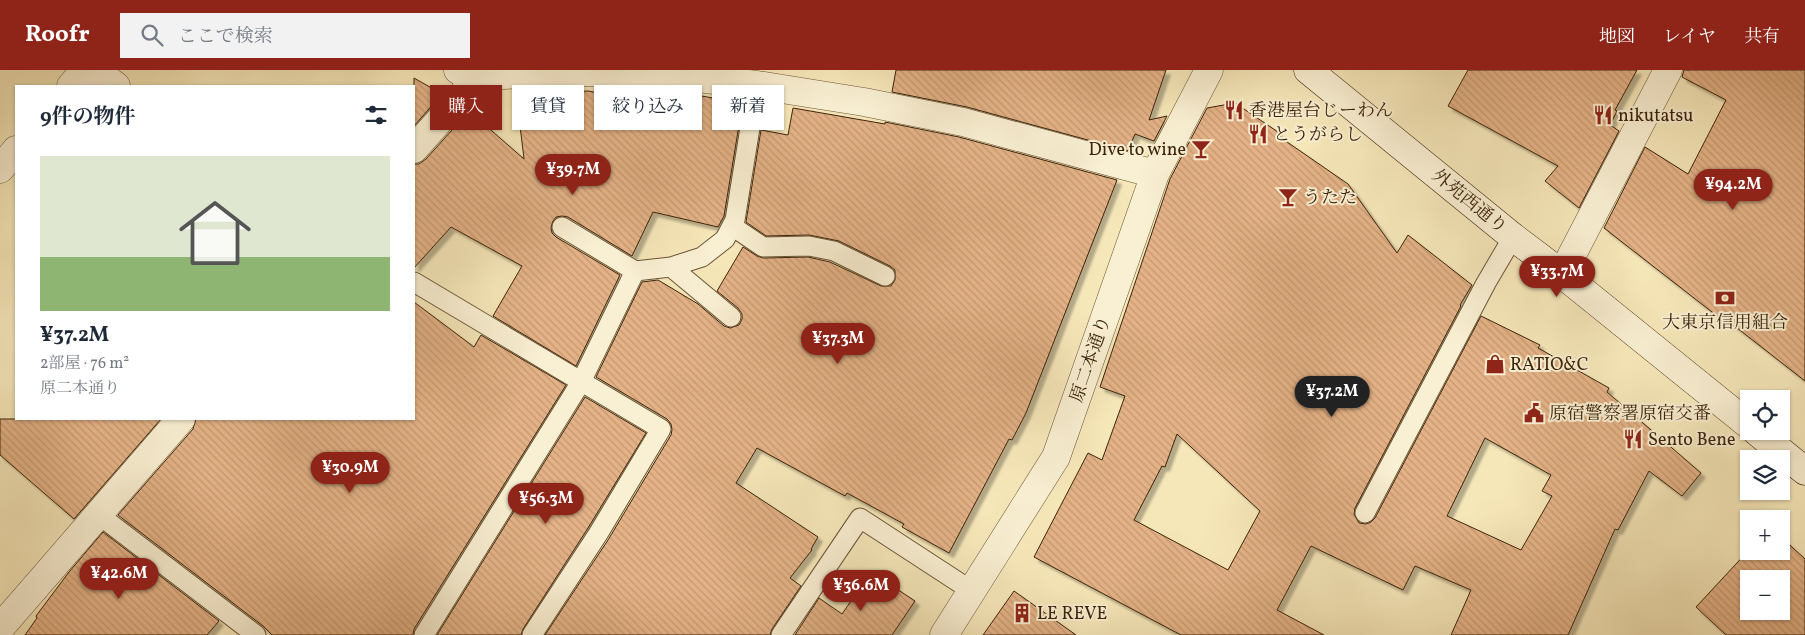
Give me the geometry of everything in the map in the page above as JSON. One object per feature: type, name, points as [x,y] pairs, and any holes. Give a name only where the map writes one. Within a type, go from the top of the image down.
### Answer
[{"type":"street","points":[[72,85],[85,70]]},
{"type":"street","points":[[94,70],[115,85]]},
{"type":"street","name":"原二本通り","points":[[944,635],[1056,457],[1155,174],[1209,70]]},
{"type":"street","name":"外苑西通り","points":[[1308,70],[1513,238],[1562,274],[1740,418]]},
{"type":"street","points":[[1562,274],[1668,70]]},
{"type":"street","points":[[415,148],[464,93],[466,73],[586,72],[672,75],[757,85]]},
{"type":"street","points":[[784,89],[864,102],[963,122],[1155,174]]},
{"type":"street","points":[[0,169],[15,151]]},
{"type":"street","points":[[0,628],[180,420]]},
{"type":"street","points":[[1767,440],[1805,471]]},
{"type":"lane","points":[[562,226],[635,271],[671,267],[702,257],[725,239],[735,220],[750,130]]},
{"type":"lane","points":[[732,226],[763,246],[809,246],[834,251],[884,276]]},
{"type":"lane","points":[[1364,513],[1481,291],[1513,238]]},
{"type":"lane","points":[[671,267],[731,317]]},
{"type":"lane","points":[[424,635],[581,382],[635,271]]},
{"type":"lane","points":[[415,283],[661,430],[598,534],[532,635]]},
{"type":"lane","points":[[99,515],[256,635]]},
{"type":"lane","points":[[781,635],[860,518],[972,590]]},
{"type":"building","points":[[896,70],[1166,70],[1149,120],[1167,116],[1154,141],[1135,134],[1128,151],[967,107],[892,92]]},
{"type":"building","points":[[1468,70],[1637,70],[1615,110],[1617,111],[1610,125],[1619,131],[1579,208],[1545,181],[1558,166],[1448,106]]},
{"type":"building","points":[[1684,70],[1805,70],[1805,381],[1732,324],[1730,326],[1604,228],[1645,147],[1688,174],[1726,100],[1682,77]]},
{"type":"building","points":[[414,78],[430,87],[430,108],[415,125]]},
{"type":"building","points":[[584,91],[594,92],[594,130],[702,130],[702,96],[712,98],[712,130],[738,130],[724,216],[718,227],[653,212],[632,256],[568,217],[556,217],[553,221],[552,233],[556,237],[620,275],[576,366],[493,316],[522,266],[451,227],[415,267],[415,164],[419,164],[426,159],[452,130],[491,130],[524,159],[520,130],[584,130]]},
{"type":"building","points":[[1235,103],[1278,132],[1277,135],[1348,184],[1397,253],[1408,235],[1472,285],[1355,508],[1354,514],[1359,523],[1366,524],[1375,518],[1481,316],[1540,345],[1538,348],[1609,388],[1607,392],[1701,473],[1682,496],[1649,471],[1618,530],[1615,529],[1568,635],[1451,635],[1471,590],[1415,566],[1403,590],[1311,546],[1277,610],[1324,635],[1181,635],[1034,557],[1088,453],[1102,460],[1125,396],[1100,387],[1170,179],[1207,108]],"holes":[[[1177,434],[1260,511],[1228,570],[1134,520],[1162,466],[1165,467]],[[1485,438],[1551,475],[1542,491],[1552,496],[1521,550],[1447,516]]]},
{"type":"building","points":[[793,108],[885,124],[885,122],[959,137],[1117,180],[1026,413],[1012,440],[1009,439],[949,553],[902,527],[904,524],[847,493],[845,496],[757,448],[736,483],[818,537],[812,550],[790,578],[801,586],[772,629],[770,635],[545,635],[608,540],[671,435],[671,424],[667,419],[596,377],[642,282],[658,280],[698,304],[724,326],[730,328],[739,325],[742,314],[738,308],[717,291],[743,247],[763,258],[808,257],[830,262],[881,286],[891,286],[895,280],[895,270],[890,266],[839,241],[809,235],[766,236],[746,222],[761,130],[788,135]]},
{"type":"building","points":[[415,303],[474,347],[481,335],[566,385],[414,629],[413,635],[272,635],[263,626],[118,515],[193,429],[196,420],[415,420]]},
{"type":"building","points":[[585,397],[646,433],[588,528],[521,635],[437,635]]},
{"type":"building","points":[[0,419],[160,420],[74,519],[0,455]]},
{"type":"building","points":[[103,532],[219,621],[207,635],[25,635],[37,618],[36,616],[69,572]]},
{"type":"building","points":[[1790,545],[1805,559],[1805,635],[1726,635],[1696,607],[1740,560],[1790,560]]},
{"type":"building","points":[[871,572],[915,601],[892,635],[795,635],[819,598],[842,614]]},
{"type":"building","name":"LE REVE","points":[[1014,591],[1076,635],[983,635]]},
{"type":"place","name":"香港屋台じーわん","points":[[1234,110]]},
{"type":"place","name":"nikutatsu","points":[[1603,115]]},
{"type":"place","name":"とうがらし","points":[[1258,134]]},
{"type":"place","name":"Dive to wine","points":[[1201,149]]},
{"type":"place","name":"うたた","points":[[1288,197]]},
{"type":"place","name":"大東京信用組合","points":[[1725,298]]},
{"type":"place","name":"RATIO&C","points":[[1495,364]]},
{"type":"place","name":"原宿警察署原宿交番","points":[[1534,413]]},
{"type":"place","name":"Sento Bene","points":[[1633,439]]},
{"type":"place","name":"LE REVE","points":[[1022,613]]}]
